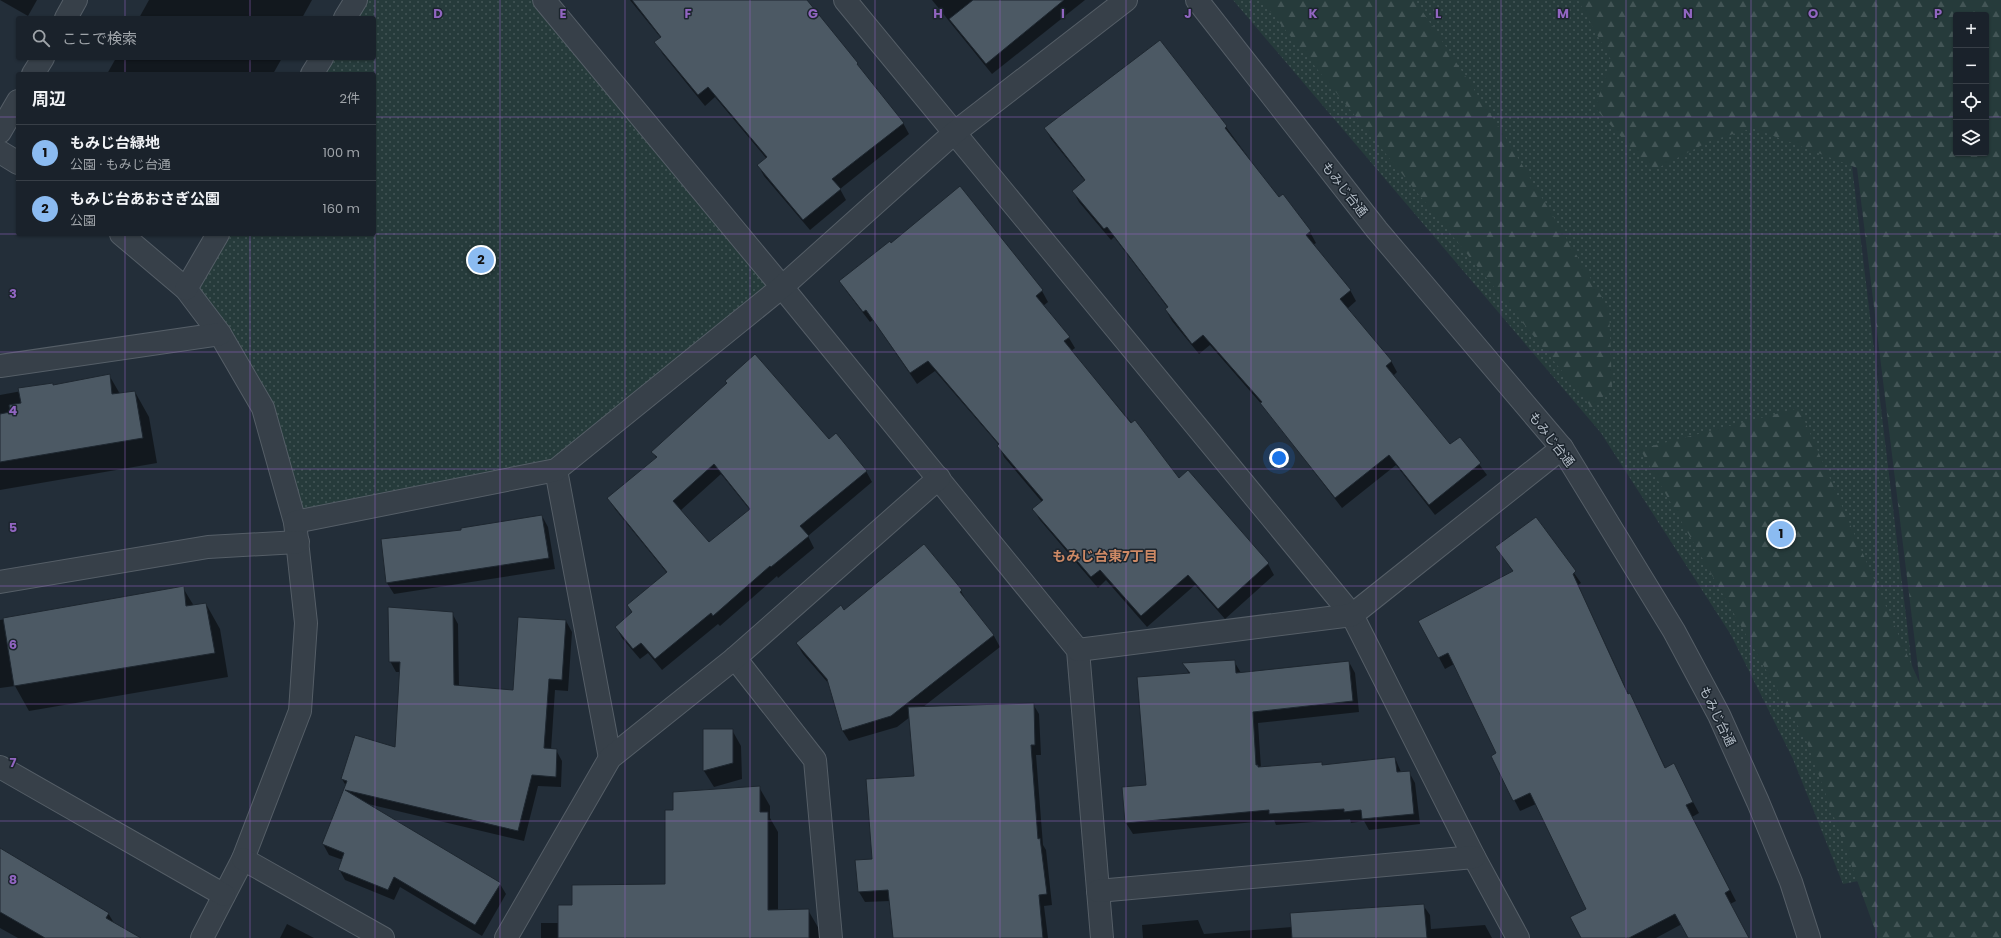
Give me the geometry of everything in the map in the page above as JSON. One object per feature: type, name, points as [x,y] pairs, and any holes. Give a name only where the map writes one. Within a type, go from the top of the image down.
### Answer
[{"type":"street","points":[[67,16],[76,0]]},
{"type":"street","points":[[346,16],[356,0]]},
{"type":"street","points":[[544,0],[939,478],[1078,650],[1102,938]]},
{"type":"street","points":[[846,0],[954,133],[1352,614],[1474,858],[1518,938]]},
{"type":"street","points":[[0,582],[296,532],[556,470],[782,287],[954,133],[1126,0]]},
{"type":"street","name":"もみじ台通","points":[[1197,0],[1377,230],[1562,448],[1674,631],[1719,715],[1758,802],[1791,882],[1809,938]]},
{"type":"street","points":[[35,72],[42,60]]},
{"type":"street","points":[[313,72],[321,60]]},
{"type":"street","points":[[0,132],[16,104]]},
{"type":"street","points":[[0,152],[16,162]]},
{"type":"street","points":[[123,236],[186,289],[220,334],[263,408],[296,532],[306,623],[300,711],[244,859],[202,938]]},
{"type":"street","points":[[186,289],[217,236]]},
{"type":"street","points":[[0,366],[220,334]]},
{"type":"street","points":[[1078,650],[1352,614],[1562,448]]},
{"type":"street","points":[[556,470],[610,758]]},
{"type":"street","points":[[506,938],[610,758],[735,658],[939,478]]},
{"type":"street","points":[[735,658],[815,760],[831,938]]},
{"type":"street","points":[[0,767],[224,895]]},
{"type":"street","points":[[1098,891],[1474,858]]},
{"type":"street","points":[[244,859],[383,938]]},
{"type":"green space","points":[[356,0],[544,0],[782,287],[556,470],[295,522],[263,408],[186,289],[217,236],[376,236],[376,72],[313,72],[321,60],[376,60],[376,16],[346,16]]},
{"type":"green space","points":[[1233,0],[1832,0],[1936,866],[1843,884],[1793,759],[1731,635],[1601,433]]},
{"type":"green space","points":[[1261,0],[1415,0],[1506,138],[1609,309],[1612,387],[1592,408]]},
{"type":"green space","points":[[1578,0],[2001,0],[2001,938],[1878,938],[1806,740],[1640,449],[1799,408],[1920,684],[1857,168],[1753,128],[1710,141],[1652,171],[1595,108],[1611,60]]},
{"type":"building","points":[[632,0],[807,0],[904,123],[832,179],[841,189],[803,220],[757,165],[767,157],[708,87],[698,95],[654,42],[661,37]]},
{"type":"building","points":[[973,0],[1064,0],[986,64],[949,19]]},
{"type":"building","points":[[1160,40],[1227,126],[1225,128],[1279,197],[1283,194],[1311,231],[1306,235],[1351,290],[1340,299],[1392,361],[1386,366],[1450,444],[1460,437],[1481,463],[1429,505],[1389,455],[1335,498],[1260,403],[1262,402],[1203,335],[1192,344],[1165,309],[1168,307],[1107,227],[1104,229],[1072,191],[1085,180],[1044,128]]},
{"type":"building","points":[[960,186],[1043,290],[1036,296],[1070,337],[1064,341],[1131,423],[1135,420],[1179,478],[1188,470],[1269,563],[1218,609],[1188,575],[1141,616],[1100,570],[1091,577],[1032,509],[1043,500],[997,446],[999,444],[928,361],[910,373],[866,310],[863,312],[839,281],[890,241],[891,243]]},
{"type":"building","points":[[755,354],[829,439],[836,433],[867,471],[800,526],[809,536],[771,567],[770,566],[713,616],[711,613],[655,659],[641,643],[633,649],[615,627],[632,612],[627,605],[667,572],[607,498],[657,457],[651,452],[727,383],[725,381]],"holes":[[[714,464],[750,509],[709,542],[673,501]]]},
{"type":"building","points":[[110,374],[112,394],[135,391],[143,438],[0,462],[0,414],[10,412],[9,405],[21,403],[18,388],[53,383],[53,385]]},
{"type":"building","points":[[542,515],[549,558],[386,583],[381,539],[461,530],[461,528]]},
{"type":"building","points":[[1536,517],[1576,571],[1573,574],[1628,694],[1630,693],[1665,768],[1674,763],[1693,802],[1686,805],[1730,890],[1725,893],[1749,938],[1688,938],[1675,914],[1629,938],[1581,938],[1570,917],[1586,909],[1530,793],[1513,801],[1491,756],[1496,753],[1448,653],[1438,658],[1418,621],[1513,571],[1495,547]]},
{"type":"building","points":[[924,544],[962,590],[960,592],[994,635],[891,716],[842,731],[827,679],[796,643],[841,605],[844,610]]},
{"type":"building","points":[[184,586],[186,606],[206,603],[215,653],[14,686],[3,618]]},
{"type":"building","points":[[388,607],[453,612],[454,685],[513,690],[518,617],[566,620],[562,680],[549,679],[544,748],[557,749],[556,777],[532,775],[518,831],[345,790],[501,883],[475,925],[394,877],[388,890],[338,870],[344,853],[322,844],[347,781],[341,779],[355,735],[395,747],[400,662],[389,662]]},
{"type":"building","points":[[1235,660],[1236,673],[1349,661],[1353,701],[1253,712],[1256,765],[1258,765],[1258,767],[1322,762],[1322,765],[1395,757],[1397,772],[1410,771],[1414,814],[1362,819],[1361,810],[1344,812],[1344,809],[1269,814],[1269,810],[1125,823],[1122,787],[1146,785],[1137,677],[1190,673],[1182,663]]},
{"type":"building","points":[[1034,703],[1035,745],[1031,745],[1038,839],[1040,838],[1047,894],[1039,895],[1043,938],[893,938],[888,890],[858,892],[855,860],[872,859],[866,779],[914,776],[908,707]]},
{"type":"building","points":[[703,729],[733,729],[733,763],[703,771]]},
{"type":"building","points":[[760,786],[760,812],[768,812],[768,910],[809,909],[809,938],[558,938],[558,905],[572,905],[572,885],[665,884],[665,810],[673,810],[673,792]]},
{"type":"building","points":[[0,848],[109,913],[106,918],[141,938],[45,938],[0,912]]},
{"type":"building","points":[[1424,904],[1427,938],[1292,938],[1290,913]]},
{"type":"place","name":"もみじ台あおさぎ公園","points":[[481,260]]},
{"type":"place","name":"もみじ台緑地","points":[[1781,534]]},
{"type":"district","name":"もみじ台東7丁目","points":[[1105,556]]}]
